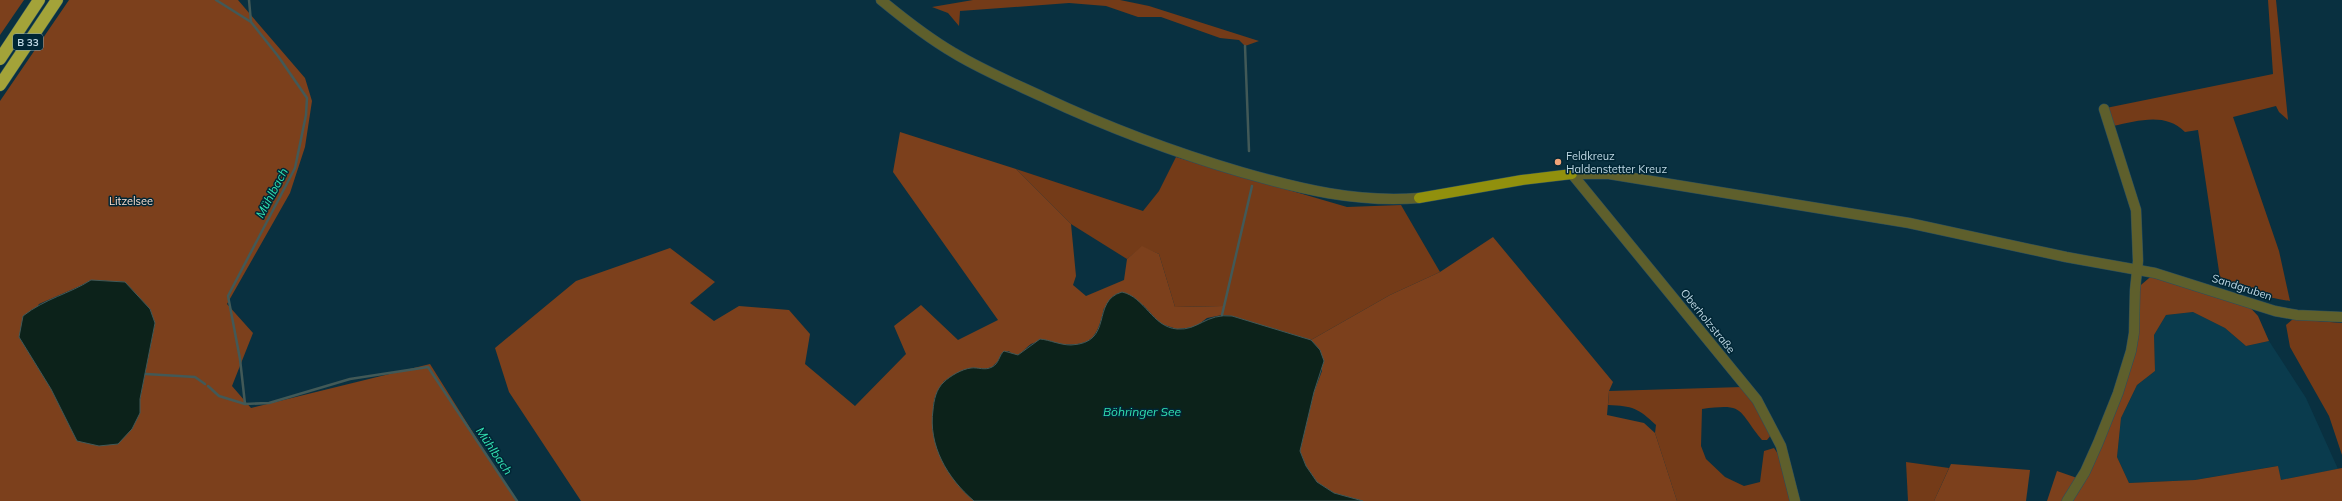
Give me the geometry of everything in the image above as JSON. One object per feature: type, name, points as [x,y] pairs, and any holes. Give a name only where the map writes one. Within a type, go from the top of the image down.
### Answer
[{"type":"highway","name":"B 33","points":[[0,58],[39,0]]},
{"type":"highway","name":"B 33","points":[[0,85],[57,0]]},
{"type":"main road","points":[[1419,198],[1572,174]]},
{"type":"street","points":[[881,0],[932,39],[976,66],[1076,112],[1141,139],[1228,168],[1313,192],[1346,198],[1419,198]]},
{"type":"street","points":[[2067,501],[2085,472],[2118,393],[2131,351],[2134,333],[2138,232],[2136,210],[2104,109]]},
{"type":"street","name":"Sandgruben","points":[[1572,174],[1615,175],[1858,214],[2066,257],[2137,269],[2172,277],[2275,311],[2297,315],[2342,317]]},
{"type":"street","name":"Oberholzstraße","points":[[1572,174],[1757,400],[1781,446],[1795,501]]},
{"type":"shaded area","points":[[973,0],[1120,0],[1149,6],[1259,41],[1245,46],[1239,40],[1220,38],[1161,17],[1138,17],[1106,6],[1069,3],[960,11],[959,26],[948,13],[932,7]]},
{"type":"shaded area","points":[[2268,0],[2276,0],[2288,120],[2279,112],[2276,106],[2233,117],[2279,251],[2290,301],[2245,291],[2220,278],[2198,130],[2185,132],[2169,122],[2160,120],[2141,120],[2113,126],[2106,108],[2273,74]]},
{"type":"shaded area","points":[[1176,157],[1347,207],[1401,205],[1440,272],[1390,295],[1311,340],[1232,316],[1222,315],[1222,306],[1175,307],[1159,254],[1142,247],[1127,259],[1071,224],[1016,169],[1143,211],[1159,191]]},
{"type":"shaded area","points":[[2193,312],[2225,328],[2246,346],[2269,341],[2306,398],[2338,469],[2281,480],[2277,466],[2195,480],[2129,483],[2117,457],[2121,418],[2137,385],[2155,371],[2154,335],[2166,315]]},
{"type":"shaded area","points":[[2293,319],[2342,323],[2342,455],[2329,416],[2290,347],[2286,325]]},
{"type":"shaded area","points":[[1742,387],[1754,401],[1771,435],[1767,440],[1762,440],[1744,415],[1734,408],[1716,407],[1702,409],[1701,446],[1706,459],[1725,477],[1744,486],[1760,482],[1764,451],[1774,448],[1778,454],[1790,501],[1677,501],[1655,433],[1656,425],[1635,409],[1624,406],[1608,405],[1609,391]]},
{"type":"shaded area","points":[[1906,462],[1949,468],[1934,501],[1908,501]]},
{"type":"green space","points":[[0,0],[24,0],[0,35]]},
{"type":"green space","name":"Litzelsee","points":[[69,0],[238,0],[305,78],[312,101],[305,147],[290,193],[227,304],[253,333],[232,386],[251,408],[430,364],[516,501],[0,501],[0,101]],"holes":[[[91,280],[125,282],[150,309],[155,323],[140,399],[139,413],[132,429],[77,441],[51,389],[19,337],[39,304]]]},
{"type":"green space","points":[[900,132],[1016,169],[1071,224],[1076,276],[1073,285],[1086,296],[1124,280],[1127,259],[1142,246],[1159,254],[1175,307],[1223,306],[1222,315],[1207,318],[1195,327],[1177,329],[1161,324],[1143,305],[1104,308],[1099,327],[1086,342],[1069,345],[1049,341],[1034,343],[1021,353],[1013,356],[1009,351],[1001,354],[998,361],[992,367],[985,369],[971,368],[944,381],[935,397],[933,406],[958,484],[974,501],[581,501],[509,392],[495,348],[576,281],[670,248],[715,282],[690,303],[714,321],[739,306],[789,310],[810,334],[805,364],[855,406],[906,354],[894,326],[921,305],[958,340],[998,320],[893,172]]},
{"type":"green space","points":[[1493,237],[1613,382],[1609,391],[1607,415],[1644,423],[1655,433],[1677,501],[1363,501],[1334,493],[1317,482],[1306,466],[1300,451],[1314,392],[1322,371],[1320,350],[1311,340],[1390,295],[1440,272]]},
{"type":"green space","points":[[2155,273],[2244,301],[2258,316],[2269,341],[2246,346],[2225,328],[2193,312],[2166,315],[2154,335],[2155,371],[2137,385],[2121,418],[2117,457],[2129,483],[2195,480],[2278,466],[2281,480],[2342,468],[2342,501],[2047,501],[2057,471],[2080,479],[2131,351],[2135,290]]},
{"type":"green space","points":[[1951,464],[2030,470],[2026,501],[1934,501]]},
{"type":"water","points":[[91,280],[125,282],[150,309],[155,323],[140,399],[140,413],[132,429],[118,444],[99,446],[77,441],[51,389],[19,337],[23,316],[49,300]]},
{"type":"water","name":"Böhringer See","points":[[1122,292],[1137,300],[1155,318],[1168,327],[1184,329],[1215,317],[1232,316],[1311,340],[1320,350],[1324,361],[1314,392],[1300,451],[1306,466],[1317,482],[1334,493],[1363,501],[974,501],[964,492],[948,471],[937,448],[932,423],[934,402],[941,385],[960,371],[971,368],[984,369],[994,366],[1004,351],[1018,355],[1040,339],[1067,345],[1085,343],[1093,337],[1098,330],[1103,312],[1112,297]]},
{"type":"waterway","points":[[216,0],[251,22]]},
{"type":"waterway","name":"Mühlbach","points":[[249,0],[251,22],[278,56],[307,98],[306,115],[295,168],[228,296],[240,359],[245,404],[269,403],[350,379],[428,367],[517,501]]},
{"type":"waterway","points":[[1245,46],[1249,151]]},
{"type":"waterway","points":[[1222,315],[1252,186]]},
{"type":"waterway","name":"Mühlbach","points":[[146,374],[195,377],[205,384]]},
{"type":"waterway","name":"Mühlbach","points":[[208,386],[219,396],[245,404]]},
{"type":"place","name":"Feldkreuz Haldenstetter Kreuz","points":[[1558,162]]}]
